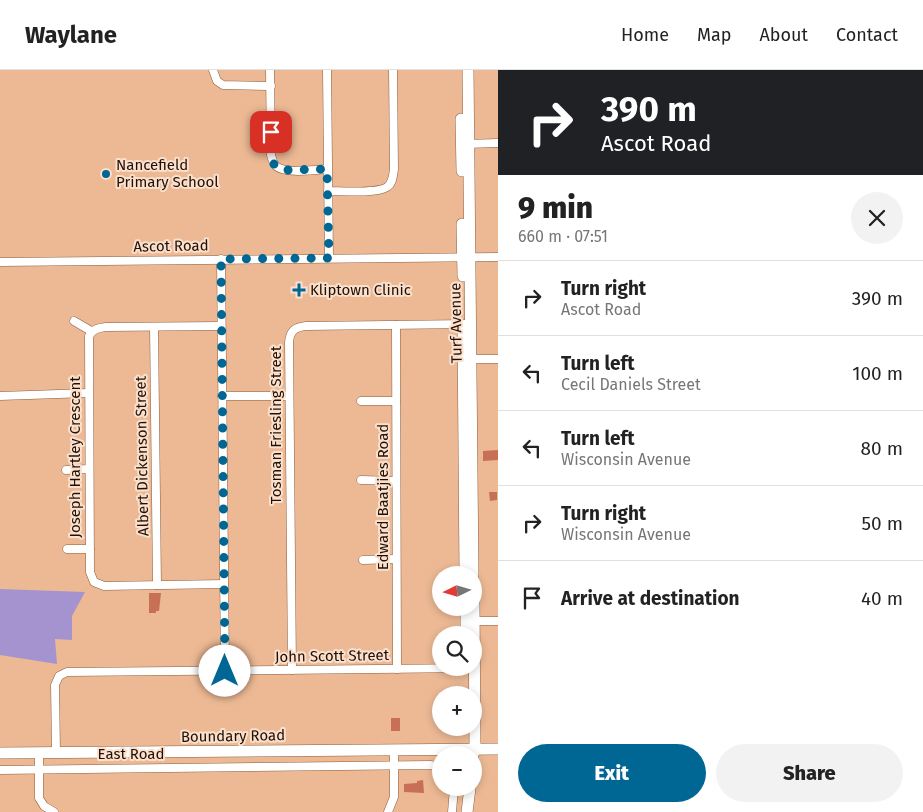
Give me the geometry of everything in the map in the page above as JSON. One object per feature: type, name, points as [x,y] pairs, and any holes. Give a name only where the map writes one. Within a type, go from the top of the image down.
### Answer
[{"type":"main road","name":"Turf Avenue","points":[[461,70],[465,144],[467,324],[465,566]]},
{"type":"main road","name":"Turf Avenue","points":[[465,144],[468,70]]},
{"type":"main road","name":"Turf Avenue","points":[[467,359],[474,566]]},
{"type":"main road","points":[[468,616],[470,626]]},
{"type":"main road","points":[[469,626],[471,616]]},
{"type":"main road","points":[[471,746],[474,676]]},
{"type":"main road","points":[[482,751],[498,749]]},
{"type":"main road","name":"Boundary Road","points":[[0,753],[432,751]]},
{"type":"main road","points":[[467,812],[469,796]]},
{"type":"street","points":[[213,70],[217,81],[223,85],[271,86]]},
{"type":"street","points":[[270,70],[271,156],[274,165],[282,170],[327,169]]},
{"type":"street","points":[[327,70],[329,258]]},
{"type":"street","points":[[328,191],[379,190],[389,186],[394,169],[393,70]]},
{"type":"street","points":[[465,144],[498,143]]},
{"type":"street","name":"Ascot Road","points":[[0,262],[498,257]]},
{"type":"street","points":[[221,259],[225,671]]},
{"type":"street","points":[[74,321],[91,331],[106,327],[221,326]]},
{"type":"street","name":"Tosman Friesling Street","points":[[292,670],[290,336],[295,329],[306,326],[467,324]]},
{"type":"street","name":"Edward Baatjies Road","points":[[396,325],[397,668]]},
{"type":"street","name":"Albert Dickenson Street","points":[[154,327],[157,585]]},
{"type":"street","name":"Joseph Hartley Crescent","points":[[91,331],[88,341],[88,393],[90,572],[92,579],[97,584],[104,586],[224,584]]},
{"type":"street","points":[[467,359],[498,359]]},
{"type":"street","points":[[0,396],[88,393]]},
{"type":"street","points":[[222,396],[289,396]]},
{"type":"street","points":[[361,401],[396,401]]},
{"type":"street","points":[[66,470],[89,469]]},
{"type":"street","points":[[361,480],[396,481]]},
{"type":"street","points":[[67,549],[90,549]]},
{"type":"street","points":[[363,560],[396,559]]},
{"type":"street","points":[[470,621],[498,621]]},
{"type":"street","name":"John Scott Street","points":[[56,752],[55,685],[58,676],[62,674],[75,672],[432,668]]},
{"type":"street","points":[[388,812],[394,797],[394,750]]},
{"type":"street","points":[[39,753],[39,798],[44,806],[54,812]]},
{"type":"street","name":"East Road","points":[[0,770],[432,765]]},
{"type":"street","points":[[452,812],[453,796]]},
{"type":"shaded area","points":[[0,589],[85,592],[72,616],[72,640],[55,639],[57,664],[0,655]]},
{"type":"building","points":[[498,450],[498,460],[483,461],[483,451]]},
{"type":"building","points":[[489,492],[497,492],[497,500],[490,501]]},
{"type":"building","points":[[149,593],[161,593],[159,611],[156,611],[156,613],[149,613]]},
{"type":"building","points":[[391,718],[400,718],[400,731],[391,731]]},
{"type":"building","points":[[423,780],[424,793],[404,792],[404,784],[417,783],[417,781]]},
{"type":"place","name":"Nancefield Primary School","points":[[106,174]]},
{"type":"place","name":"Kliptown Clinic","points":[[299,290]]},
{"type":"route","points":[[225,671],[221,259],[329,258],[327,169],[282,170],[277,168],[271,156],[271,132]]}]
